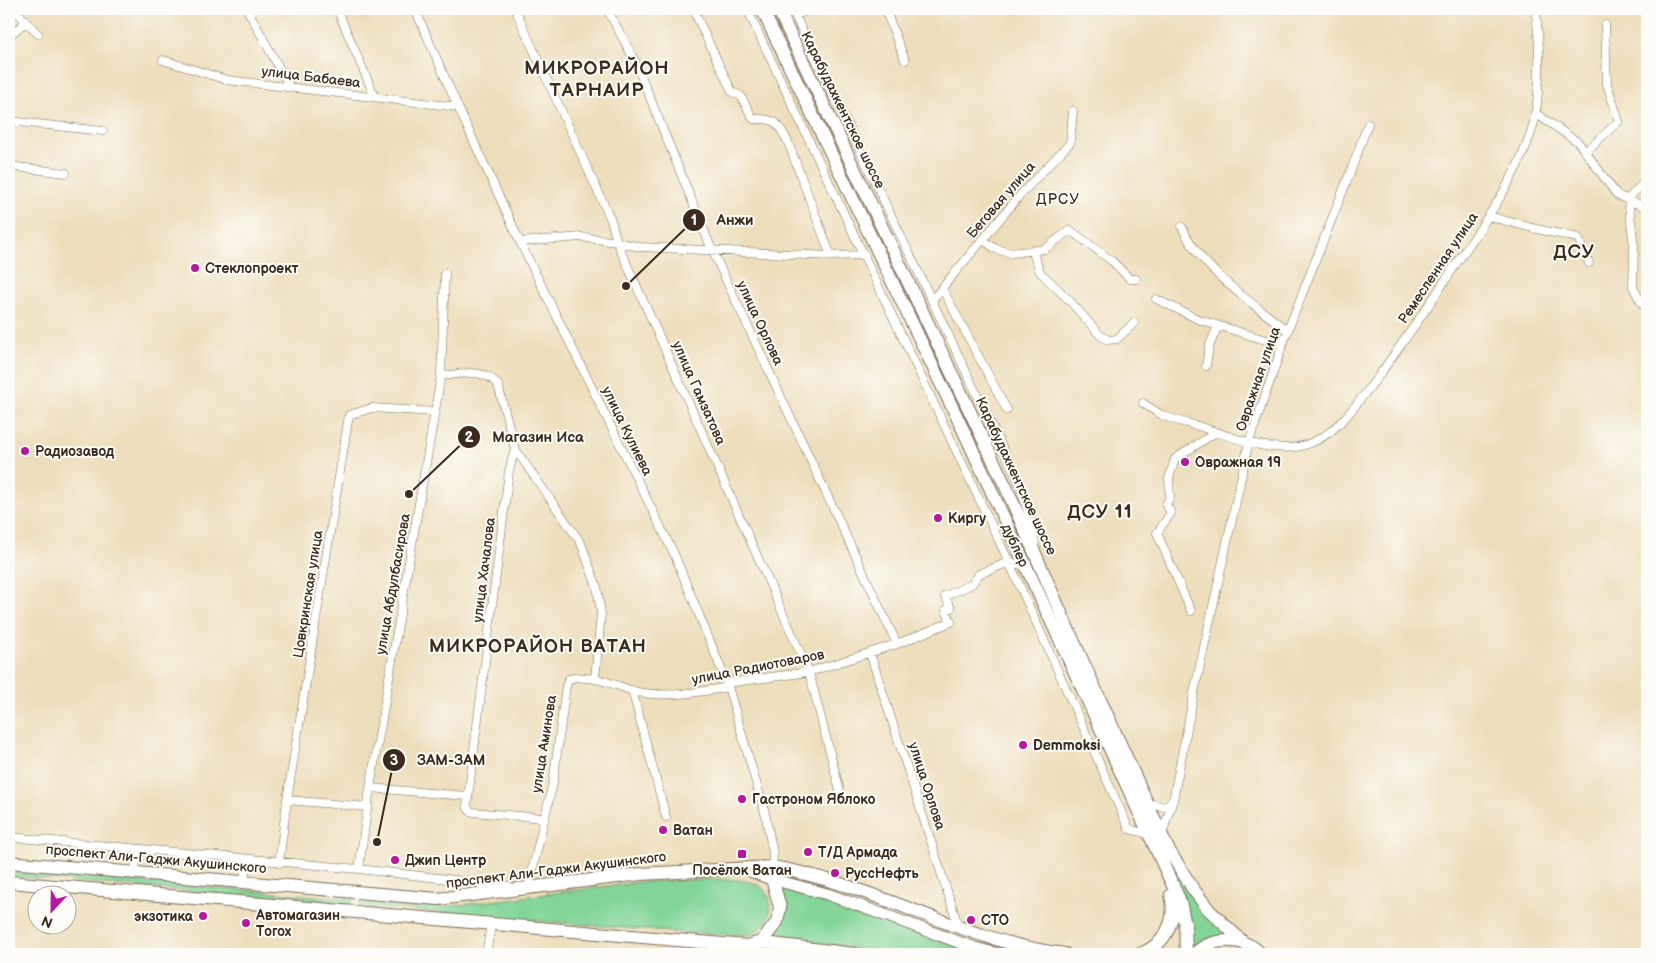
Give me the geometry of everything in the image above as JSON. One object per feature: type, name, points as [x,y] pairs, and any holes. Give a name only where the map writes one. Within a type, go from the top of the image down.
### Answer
[{"type":"highway","name":"Карабудахкентское шоссе","points":[[762,9],[1027,567],[1180,901],[1185,925],[1186,954]]},
{"type":"highway","name":"Карабудахкентское шоссе","points":[[778,9],[1006,487],[1168,849],[1204,903],[1244,943],[1261,954]]},
{"type":"highway","name":"проспект Али-Гаджи Акушинского","points":[[9,862],[438,899],[641,874],[708,870],[748,870],[772,873]]},
{"type":"highway","points":[[1140,954],[1151,950],[1162,941],[1173,917],[1173,905],[1164,868]]},
{"type":"highway","points":[[9,882],[762,948],[776,922],[780,907],[772,873],[790,870],[842,885],[959,928],[1010,944],[1040,951],[1066,954]]},
{"type":"highway","points":[[360,913],[356,902],[362,892]]},
{"type":"highway","points":[[1194,954],[1214,943],[1230,940],[1244,943]]},
{"type":"main road","points":[[772,873],[975,948],[998,954]]},
{"type":"main road","points":[[762,948],[858,954]]},
{"type":"street","points":[[14,9],[38,34]]},
{"type":"street","points":[[246,9],[289,86]]},
{"type":"street","points":[[337,9],[375,97]]},
{"type":"street","name":"улица Кулиева","points":[[415,9],[520,242],[675,556],[727,683],[765,813],[773,853],[772,873]]},
{"type":"street","name":"улица Гамзатова","points":[[515,9],[611,220],[618,242],[808,672],[841,795]]},
{"type":"street","name":"улица Орлова","points":[[607,9],[635,61],[712,250],[897,644]]},
{"type":"street","points":[[693,9],[732,92],[741,96],[753,119],[770,118],[779,125],[788,142],[831,256]]},
{"type":"street","name":"дублер","points":[[747,9],[1009,562],[1129,829],[1148,834]]},
{"type":"street","points":[[812,9],[794,12],[1019,482],[1033,530],[1036,556]]},
{"type":"street","points":[[885,9],[905,60]]},
{"type":"street","name":"Ремесленная улица","points":[[1143,403],[1163,415],[1246,441],[1277,447],[1305,445],[1318,439],[1339,424],[1370,387],[1414,328],[1488,216],[1520,160],[1531,131],[1535,113],[1539,66],[1538,27],[1535,9]]},
{"type":"street","points":[[9,36],[26,22]]},
{"type":"street","points":[[1585,152],[1619,120],[1607,84],[1605,25]]},
{"type":"street","name":"улица Бабаева","points":[[163,60],[227,80],[458,107]]},
{"type":"street","name":"Беговая улица","points":[[932,300],[1021,194],[1070,143],[1073,111]]},
{"type":"street","points":[[1535,113],[1578,142],[1617,195],[1647,208]]},
{"type":"street","points":[[9,121],[103,130]]},
{"type":"street","name":"Овражная улица","points":[[1162,834],[1173,800],[1246,441],[1368,124]]},
{"type":"street","points":[[9,166],[66,172]]},
{"type":"street","points":[[1628,199],[1647,179]]},
{"type":"street","points":[[1628,199],[1634,246],[1633,287],[1642,304],[1647,308]]},
{"type":"street","points":[[1488,216],[1578,238],[1589,263]]},
{"type":"street","points":[[1182,228],[1187,239],[1220,278],[1288,331]]},
{"type":"street","points":[[983,240],[996,249],[1012,253],[1045,249],[1070,230],[1112,261],[1130,279],[1136,279]]},
{"type":"street","points":[[520,242],[581,237],[640,247],[831,256],[865,255]]},
{"type":"street","points":[[1032,250],[1040,272],[1069,300],[1100,335],[1108,340],[1117,339],[1134,323]]},
{"type":"street","name":"улица Абдулбасирова","points":[[359,869],[370,788],[442,376],[445,273]]},
{"type":"street","points":[[942,288],[1007,410]]},
{"type":"street","points":[[1156,299],[1200,320],[1282,345]]},
{"type":"street","points":[[1206,366],[1209,348],[1218,326]]},
{"type":"street","points":[[442,376],[482,373],[492,377],[498,385],[515,449],[580,543],[597,587],[601,614],[595,679]]},
{"type":"street","name":"Цовкринская улица","points":[[279,863],[287,800],[349,415],[372,408],[435,412]]},
{"type":"street","points":[[1191,611],[1158,534],[1171,513],[1166,504],[1170,497],[1169,478],[1175,459],[1216,432]]},
{"type":"street","name":"улица Хачалова","points":[[515,449],[509,471],[467,806],[473,812],[544,818]]},
{"type":"street","points":[[1009,562],[1027,567]]},
{"type":"street","name":"улица Радиотоваров","points":[[595,679],[605,680],[632,690],[662,694],[682,694],[723,688],[727,683],[808,672],[897,644],[951,622],[946,610],[951,608],[945,596],[972,584],[979,574],[1009,562]]},
{"type":"street","name":"улица Орлова","points":[[870,653],[959,928]]},
{"type":"street","name":"улица Аминова","points":[[528,888],[553,783],[566,686],[569,679],[576,676],[595,679]]},
{"type":"street","points":[[632,690],[666,817]]},
{"type":"street","points":[[370,788],[467,796]]},
{"type":"street","points":[[287,800],[368,807]]},
{"type":"street","points":[[1148,803],[1164,807],[1173,800]]},
{"type":"street","points":[[9,837],[359,869],[528,888]]},
{"type":"street","points":[[135,872],[136,850]]},
{"type":"street","points":[[244,882],[246,860]]},
{"type":"street","points":[[486,954],[491,925]]},
{"type":"green space","points":[[1167,854],[1228,934],[1201,941],[1190,949],[1163,855]]},
{"type":"green space","points":[[9,871],[353,899],[352,905],[9,876]]},
{"type":"green space","points":[[741,880],[754,883],[763,888],[771,903],[768,919],[763,926],[747,935],[671,932],[361,906],[361,900],[444,907],[640,882]]},
{"type":"green space","points":[[781,887],[828,900],[980,954],[899,954],[774,937],[782,925],[785,913],[785,901]]},
{"type":"place","name":"Стеклопроект","points":[[195,268]]},
{"type":"place","name":"Анжи","points":[[626,286]]},
{"type":"place","name":"Радиозавод","points":[[25,451]]},
{"type":"place","name":"Овражная 19","points":[[1185,462]]},
{"type":"place","name":"Магазин Иса","points":[[409,494]]},
{"type":"place","name":"Киргу","points":[[938,518]]},
{"type":"place","name":"Demmoksi","points":[[1023,745]]},
{"type":"place","name":"Гастроном Яблоко","points":[[742,799]]},
{"type":"place","name":"Ватан","points":[[663,830]]},
{"type":"place","name":"ЗАМ-ЗАМ","points":[[377,842]]},
{"type":"place","name":"Т/Д Армада","points":[[808,852]]},
{"type":"place","name":"Посёлок Ватан","points":[[742,854]]},
{"type":"place","name":"Джип Центр","points":[[395,860]]},
{"type":"place","name":"РуссНефть","points":[[835,873]]},
{"type":"place","name":"экзотика","points":[[203,916]]},
{"type":"place","name":"СТО","points":[[971,920]]},
{"type":"place","name":"Автомагазин Тогох","points":[[246,923]]},
{"type":"district","name":"МИКРОРАЙОН ТАРНАИР","points":[[597,79]]},
{"type":"district","name":"ДРСУ","points":[[1058,199]]},
{"type":"district","name":"ДСУ","points":[[1574,252]]},
{"type":"district","name":"ДСУ 11","points":[[1100,512]]},
{"type":"district","name":"МИКРОРАЙОН ВАТАН","points":[[538,646]]}]
